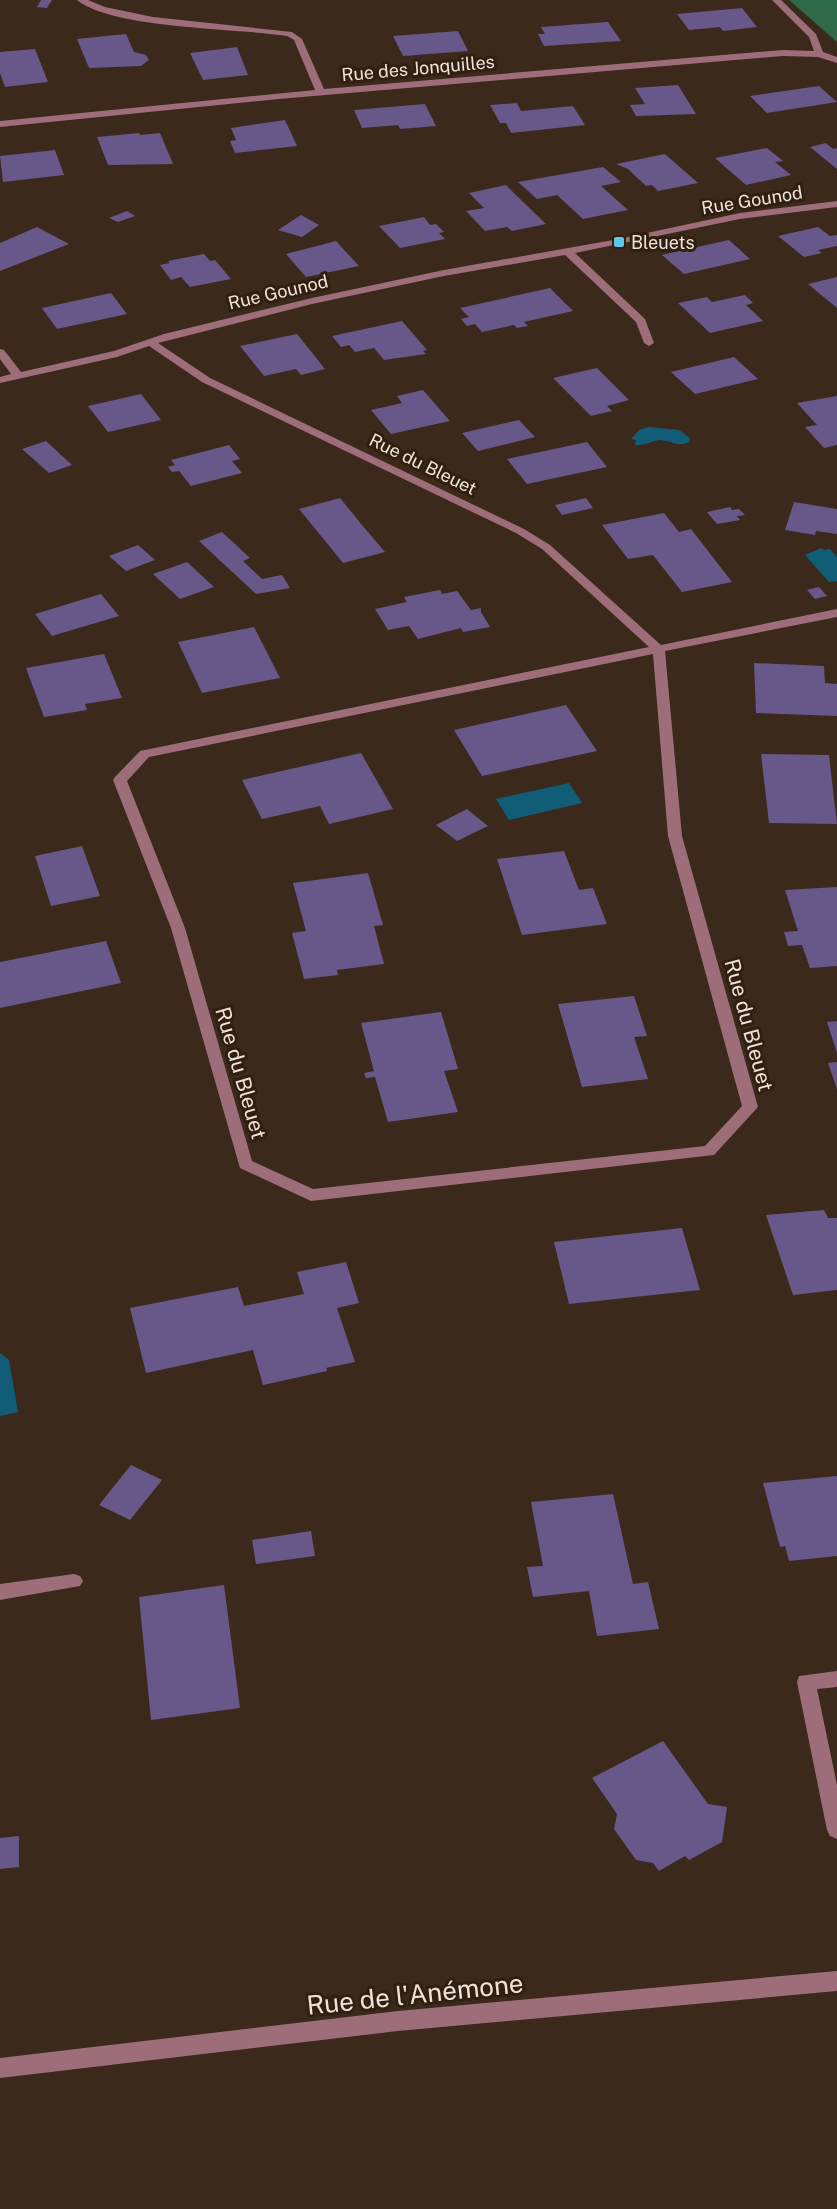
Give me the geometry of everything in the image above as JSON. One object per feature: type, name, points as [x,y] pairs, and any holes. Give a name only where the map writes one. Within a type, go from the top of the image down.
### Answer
[{"type":"street","points":[[81,0],[96,9],[134,16],[289,34],[298,39],[321,93]]},
{"type":"street","points":[[776,0],[813,36],[818,44],[819,54]]},
{"type":"street","name":"Rue des Jonquilles","points":[[0,124],[783,52],[819,54],[837,60]]},
{"type":"street","name":"Rue Gounod","points":[[0,380],[117,354],[231,319],[312,301],[740,216],[837,204]]},
{"type":"street","points":[[567,251],[641,321],[649,343]]},
{"type":"street","name":"Rue du Bleuet","points":[[151,343],[206,381],[520,531],[546,547],[658,650],[675,837],[750,1107],[709,1151],[311,1195],[245,1164],[178,928],[120,780],[145,754],[658,650],[837,613]]},
{"type":"street","points":[[0,352],[18,376]]},
{"type":"street","points":[[0,1592],[74,1581]]},
{"type":"street","points":[[837,1679],[806,1682],[837,1830]]},
{"type":"street","name":"Rue de l'Anémone","points":[[0,2068],[398,2021],[837,1981]]},
{"type":"green space","points":[[789,0],[837,0],[837,42]]},
{"type":"water","points":[[649,427],[679,430],[690,438],[689,442],[677,444],[659,440],[635,445],[636,440],[631,439],[639,430]]},
{"type":"water","points":[[821,548],[830,549],[837,557],[837,581],[829,582],[805,555]]},
{"type":"water","points":[[569,783],[582,803],[509,820],[496,799]]},
{"type":"water","points":[[0,1353],[9,1360],[18,1412],[0,1416]]},
{"type":"building","points":[[41,0],[52,0],[47,8],[37,7]]},
{"type":"building","points":[[742,8],[757,27],[723,31],[720,27],[689,30],[677,14]]},
{"type":"building","points":[[608,22],[621,41],[544,46],[538,34],[545,34],[541,27]]},
{"type":"building","points":[[458,31],[468,51],[403,56],[393,36]]},
{"type":"building","points":[[126,34],[134,52],[146,55],[149,60],[141,66],[89,68],[77,39]]},
{"type":"building","points":[[237,47],[248,75],[203,80],[190,53]]},
{"type":"building","points":[[35,49],[48,82],[5,87],[0,73],[0,52]]},
{"type":"building","points":[[678,85],[696,114],[636,116],[630,105],[645,104],[635,88]]},
{"type":"building","points":[[819,86],[837,102],[767,113],[750,96]]},
{"type":"building","points":[[517,103],[521,111],[573,106],[585,125],[511,133],[506,123],[500,123],[490,105]]},
{"type":"building","points":[[425,104],[436,126],[400,129],[398,125],[362,128],[354,110]]},
{"type":"building","points":[[285,120],[297,146],[235,153],[230,141],[236,140],[231,128]]},
{"type":"building","points":[[139,133],[140,135],[160,133],[173,164],[108,165],[97,137]]},
{"type":"building","points":[[826,143],[833,149],[837,148],[837,169],[810,147]]},
{"type":"building","points":[[767,148],[783,161],[775,162],[791,175],[746,185],[715,158]]},
{"type":"building","points":[[55,150],[64,175],[3,182],[0,156]]},
{"type":"building","points":[[665,154],[698,183],[658,191],[652,185],[646,186],[628,169],[616,164]]},
{"type":"building","points":[[603,167],[621,182],[601,186],[628,210],[583,219],[557,195],[537,199],[518,182]]},
{"type":"building","points":[[506,185],[546,224],[512,231],[507,227],[485,231],[466,211],[484,208],[469,193]]},
{"type":"building","points":[[127,211],[135,216],[118,222],[109,218]]},
{"type":"building","points":[[301,215],[319,225],[302,237],[278,230]]},
{"type":"building","points":[[424,217],[430,225],[436,224],[444,232],[439,233],[445,239],[400,248],[379,226]]},
{"type":"building","points":[[37,227],[69,244],[0,271],[0,243]]},
{"type":"building","points":[[818,227],[830,236],[837,235],[837,246],[818,250],[822,253],[804,257],[778,236]]},
{"type":"building","points":[[729,240],[750,259],[684,274],[662,255]]},
{"type":"building","points":[[336,241],[359,266],[306,277],[286,254]]},
{"type":"building","points":[[204,254],[210,261],[215,260],[231,279],[190,287],[181,277],[171,280],[160,265],[170,263],[168,261]]},
{"type":"building","points":[[837,277],[837,308],[808,284]]},
{"type":"building","points":[[550,288],[573,311],[524,322],[528,326],[517,328],[514,325],[482,332],[475,324],[467,326],[461,319],[469,317],[460,308]]},
{"type":"building","points":[[111,293],[127,314],[57,329],[42,308]]},
{"type":"building","points":[[745,295],[753,303],[746,305],[763,321],[710,333],[678,303],[707,297],[712,302]]},
{"type":"building","points":[[402,321],[427,350],[423,351],[426,354],[384,360],[374,348],[355,352],[349,345],[341,347],[332,336]]},
{"type":"building","points":[[297,334],[325,369],[301,375],[296,369],[264,376],[240,346]]},
{"type":"building","points":[[734,357],[758,379],[695,394],[671,372]]},
{"type":"building","points":[[597,368],[629,400],[607,406],[612,411],[591,416],[553,378]]},
{"type":"building","points":[[423,390],[450,421],[391,434],[371,410],[402,403],[397,396]]},
{"type":"building","points":[[141,394],[161,420],[108,432],[88,406]]},
{"type":"building","points":[[837,396],[837,445],[824,448],[805,427],[817,425],[797,403]]},
{"type":"building","points":[[519,420],[535,437],[478,451],[462,433]]},
{"type":"building","points":[[46,441],[72,465],[49,473],[22,449]]},
{"type":"building","points":[[587,442],[607,467],[527,484],[507,459]]},
{"type":"building","points":[[229,445],[240,459],[232,461],[242,473],[191,486],[179,471],[172,472],[168,467],[175,465],[171,460]]},
{"type":"building","points":[[340,498],[385,552],[343,563],[299,509]]},
{"type":"building","points":[[586,498],[593,508],[562,515],[555,505]]},
{"type":"building","points":[[794,502],[837,509],[837,534],[816,531],[815,535],[785,530]]},
{"type":"building","points":[[730,507],[732,510],[739,509],[745,515],[737,516],[740,520],[717,524],[707,512]]},
{"type":"building","points":[[664,513],[679,532],[691,529],[732,582],[682,592],[653,555],[628,559],[602,525]]},
{"type":"building","points":[[222,532],[250,558],[243,561],[262,579],[282,575],[290,588],[256,594],[199,541]]},
{"type":"building","points":[[138,545],[155,560],[126,571],[109,556]]},
{"type":"building","points":[[187,562],[214,587],[180,599],[153,574]]},
{"type":"building","points":[[819,587],[827,596],[815,599],[807,590]]},
{"type":"building","points":[[440,590],[442,594],[457,591],[471,610],[481,608],[490,627],[463,632],[461,628],[418,639],[409,626],[388,630],[375,609],[407,602],[404,597]]},
{"type":"building","points":[[101,594],[119,616],[52,636],[35,614]]},
{"type":"building","points":[[254,627],[280,678],[202,693],[178,642]]},
{"type":"building","points":[[104,654],[122,698],[85,704],[87,710],[44,717],[26,668]]},
{"type":"building","points":[[754,663],[824,666],[825,683],[837,684],[837,716],[756,713]]},
{"type":"building","points":[[566,705],[597,751],[482,776],[454,730]]},
{"type":"building","points":[[361,753],[393,809],[329,824],[320,806],[262,819],[242,780]]},
{"type":"building","points":[[761,754],[829,755],[837,824],[769,823]]},
{"type":"building","points":[[467,809],[488,826],[457,841],[436,825]]},
{"type":"building","points":[[82,846],[100,896],[51,906],[35,856]]},
{"type":"building","points":[[564,851],[579,890],[593,888],[607,924],[522,935],[497,859]]},
{"type":"building","points":[[368,873],[383,925],[374,926],[384,964],[337,970],[338,975],[304,979],[292,933],[306,931],[293,883]]},
{"type":"building","points":[[837,887],[837,966],[810,968],[802,945],[788,946],[784,932],[798,931],[785,890]]},
{"type":"building","points":[[106,941],[121,983],[0,1008],[0,962]]},
{"type":"building","points":[[634,996],[647,1036],[634,1037],[648,1079],[582,1087],[558,1004]]},
{"type":"building","points":[[441,1012],[458,1069],[444,1071],[458,1112],[388,1122],[375,1077],[366,1078],[364,1073],[374,1071],[361,1023]]},
{"type":"building","points":[[837,1021],[837,1053],[827,1022]]},
{"type":"building","points":[[837,1062],[837,1089],[828,1063]]},
{"type":"building","points":[[824,1210],[828,1218],[837,1218],[837,1290],[793,1295],[766,1215]]},
{"type":"building","points":[[682,1228],[700,1290],[569,1304],[554,1242]]},
{"type":"building","points":[[346,1262],[359,1303],[337,1308],[355,1362],[326,1368],[327,1371],[263,1385],[253,1350],[146,1373],[130,1308],[238,1287],[244,1306],[304,1294],[297,1272]]},
{"type":"building","points":[[131,1465],[162,1480],[130,1520],[99,1505]]},
{"type":"building","points":[[837,1476],[837,1556],[789,1561],[785,1546],[780,1547],[763,1483]]},
{"type":"building","points":[[613,1494],[633,1584],[648,1582],[659,1629],[597,1636],[589,1591],[533,1597],[527,1567],[543,1566],[531,1502]]},
{"type":"building","points":[[311,1531],[315,1556],[256,1564],[252,1540]]},
{"type":"building","points":[[224,1585],[240,1708],[151,1720],[139,1597]]},
{"type":"building","points":[[663,1741],[708,1804],[727,1807],[722,1842],[689,1860],[685,1856],[659,1871],[653,1863],[636,1860],[614,1829],[617,1814],[592,1778]]},
{"type":"building","points":[[19,1836],[19,1867],[0,1869],[0,1838]]},
{"type":"place","name":"Bleuets","points":[[619,242]]}]
